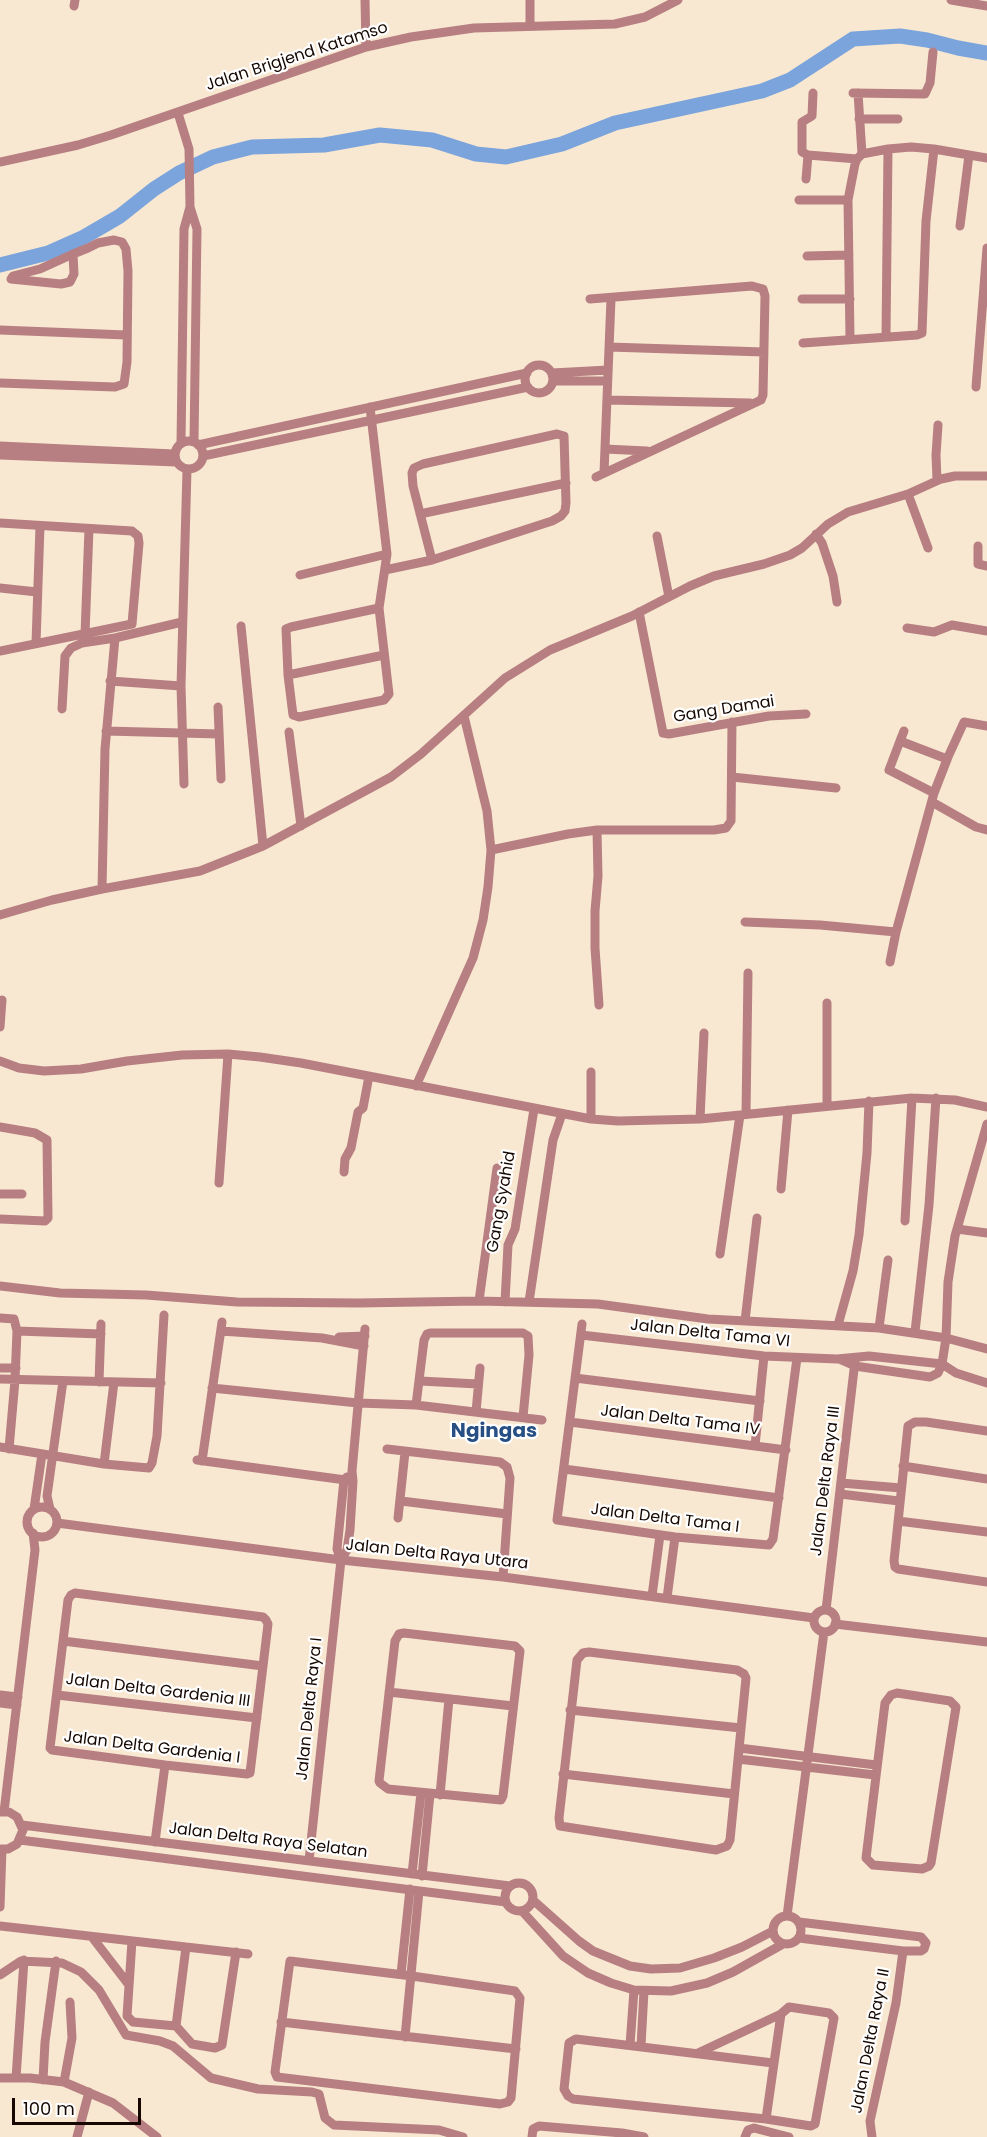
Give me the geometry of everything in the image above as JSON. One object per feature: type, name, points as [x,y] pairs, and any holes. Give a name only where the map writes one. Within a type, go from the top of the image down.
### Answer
[{"type":"street","points":[[365,0],[366,48]]},
{"type":"street","points":[[530,0],[530,25]]},
{"type":"street","name":"Jalan Brigjend Katamso","points":[[0,162],[78,145],[366,48],[428,34],[474,28],[615,24],[645,16],[659,5],[678,0]]},
{"type":"street","points":[[951,0],[987,6]]},
{"type":"street","points":[[850,339],[848,200],[860,157],[860,119],[855,93],[925,94],[930,83],[933,52]]},
{"type":"street","points":[[813,93],[812,116],[802,122],[801,150],[808,155],[860,157],[888,149],[911,147],[987,158]]},
{"type":"street","points":[[175,458],[177,447],[181,443],[184,229],[190,207],[189,149],[178,112]]},
{"type":"street","points":[[860,119],[898,119]]},
{"type":"street","points":[[886,336],[888,149]]},
{"type":"street","points":[[803,343],[917,335],[922,331],[926,221],[934,149]]},
{"type":"street","points":[[806,178],[808,155]]},
{"type":"street","points":[[960,225],[969,155]]},
{"type":"street","points":[[799,200],[848,200]]},
{"type":"street","points":[[190,207],[197,229],[196,443],[203,456]]},
{"type":"street","points":[[0,383],[122,386],[124,384],[128,271],[123,244],[114,240],[106,241],[73,254],[40,269],[13,276],[11,279],[68,283],[74,274],[73,254]]},
{"type":"street","points":[[987,248],[976,383],[987,379]]},
{"type":"street","points":[[807,256],[849,255]]},
{"type":"street","points":[[590,299],[760,287],[764,290],[765,296],[763,395],[760,401],[600,475],[605,449],[611,299]]},
{"type":"street","points":[[802,299],[850,299]]},
{"type":"street","points":[[0,330],[126,335]]},
{"type":"street","points":[[609,347],[764,352]]},
{"type":"street","points":[[181,443],[196,443],[527,373],[537,365],[546,366],[553,377]]},
{"type":"street","points":[[553,377],[608,370]]},
{"type":"street","points":[[527,373],[526,381],[533,392],[542,393],[549,389],[553,377]]},
{"type":"street","points":[[553,377],[607,381]]},
{"type":"street","points":[[203,456],[528,387]]},
{"type":"street","points":[[607,400],[753,403]]},
{"type":"street","points":[[370,407],[387,554],[379,608],[389,693],[384,700],[297,717],[293,715],[286,629],[379,608]]},
{"type":"street","points":[[937,480],[938,425]]},
{"type":"street","points":[[385,570],[432,560],[558,518],[566,508],[565,437],[561,434],[552,435],[416,467],[412,476],[432,560]]},
{"type":"street","points":[[0,446],[175,458],[187,470],[181,686],[184,784]]},
{"type":"street","points":[[605,449],[649,452]]},
{"type":"street","points":[[0,455],[175,458]]},
{"type":"street","points":[[187,470],[199,466],[203,456]]},
{"type":"street","points":[[0,915],[102,889],[200,871],[263,846],[391,777],[421,754],[505,678],[538,656],[714,576],[790,555],[819,538],[848,512],[908,494],[937,480],[955,476],[987,476]]},
{"type":"street","points":[[420,513],[566,483]]},
{"type":"street","points":[[908,494],[928,548]]},
{"type":"street","points":[[0,524],[132,531],[138,536],[139,543],[134,622],[129,626],[0,651]]},
{"type":"street","points":[[36,643],[40,526]]},
{"type":"street","points":[[85,634],[89,529]]},
{"type":"street","points":[[657,536],[669,597]]},
{"type":"street","points":[[819,538],[833,576],[837,602]]},
{"type":"street","points":[[978,546],[978,564],[987,566]]},
{"type":"street","points":[[300,574],[387,554]]},
{"type":"street","points":[[0,588],[37,592]]},
{"type":"street","name":"Gang Damai","points":[[639,612],[663,733],[769,716],[806,714]]},
{"type":"street","points":[[62,709],[67,650],[82,643],[115,638],[183,622]]},
{"type":"street","points":[[907,628],[934,632],[952,625],[987,631]]},
{"type":"street","points":[[241,626],[263,846]]},
{"type":"street","points":[[102,889],[106,731],[115,638]]},
{"type":"street","points":[[288,675],[384,655]]},
{"type":"street","points":[[111,681],[181,686]]},
{"type":"street","points":[[218,707],[221,778]]},
{"type":"street","points":[[416,1086],[466,975],[478,943],[485,909],[491,850],[487,811],[464,716]]},
{"type":"street","points":[[491,850],[568,834],[597,831],[724,829],[732,821],[732,722]]},
{"type":"street","points":[[890,962],[933,797],[947,759],[964,722],[987,726]]},
{"type":"street","points":[[106,731],[219,734]]},
{"type":"street","points":[[904,731],[889,770],[976,827],[987,830]]},
{"type":"street","points":[[289,732],[301,826]]},
{"type":"street","points":[[900,741],[947,759]]},
{"type":"street","points":[[732,777],[836,788]]},
{"type":"street","points":[[597,831],[598,876],[595,940],[599,1005]]},
{"type":"street","points":[[745,922],[820,925],[896,932]]},
{"type":"street","points":[[720,1254],[743,1115],[748,973]]},
{"type":"street","points":[[0,1027],[2,1000]]},
{"type":"street","points":[[827,1003],[827,1105]]},
{"type":"street","points":[[700,1119],[704,1033]]},
{"type":"street","points":[[219,1183],[228,1054]]},
{"type":"street","points":[[0,1061],[19,1068],[44,1071],[81,1069],[126,1061],[228,1054],[301,1063],[591,1119],[651,1121],[700,1119],[912,1098],[936,1098],[987,1107]]},
{"type":"street","points":[[591,1072],[591,1119]]},
{"type":"street","points":[[344,1172],[357,1112],[363,1108],[369,1076]]},
{"type":"street","points":[[905,1221],[912,1098]]},
{"type":"street","points":[[915,1332],[929,1205],[936,1098]]},
{"type":"street","points":[[838,1325],[860,1235],[869,1101]]},
{"type":"street","name":"Gang Syahid","points":[[505,1302],[508,1245],[515,1228],[534,1109]]},
{"type":"street","points":[[781,1189],[788,1110]]},
{"type":"street","points":[[529,1302],[553,1140],[562,1114]]},
{"type":"street","points":[[855,1361],[930,1377],[938,1373],[942,1364],[946,1338],[948,1282],[957,1229],[984,1142],[987,1124]]},
{"type":"street","points":[[0,1127],[35,1133],[47,1140],[48,1179],[47,1221],[0,1219]]},
{"type":"street","points":[[479,1301],[497,1168]]},
{"type":"street","points":[[0,1194],[22,1194]]},
{"type":"street","points":[[745,1321],[757,1218]]},
{"type":"street","points":[[957,1229],[987,1233]]},
{"type":"street","points":[[879,1328],[888,1260]]},
{"type":"street","points":[[0,1286],[60,1293],[147,1295],[246,1303],[479,1301],[625,1306],[708,1318],[915,1332],[987,1349]]},
{"type":"street","points":[[0,1318],[14,1319],[16,1331],[15,1380],[5,1448],[144,1469],[150,1467],[157,1436],[165,1315]]},
{"type":"street","points":[[582,1324],[564,1469],[779,1498],[797,1358]]},
{"type":"street","name":"Jalan Delta Raya I","points":[[212,1388],[222,1326],[322,1338],[365,1337],[350,1477],[347,1550],[341,1560],[309,1861]]},
{"type":"street","points":[[16,1331],[101,1329],[99,1382]]},
{"type":"street","points":[[416,1405],[424,1340],[428,1334],[526,1334],[529,1340],[529,1355],[523,1417]]},
{"type":"street","name":"Jalan Delta Tama VI","points":[[581,1335],[764,1356],[855,1361]]},
{"type":"street","points":[[755,1446],[764,1356]]},
{"type":"street","points":[[855,1361],[942,1364],[956,1373],[987,1383]]},
{"type":"street","name":"Jalan Delta Raya III","points":[[826,1610],[855,1361]]},
{"type":"street","points":[[0,1368],[16,1368]]},
{"type":"street","points":[[476,1412],[480,1368]]},
{"type":"street","points":[[575,1378],[760,1401]]},
{"type":"street","points":[[0,1379],[161,1383]]},
{"type":"street","points":[[0,1906],[1,1849],[13,1847],[20,1840],[22,1826],[13,1814],[2,1812],[35,1550],[33,1533],[27,1521],[34,1509],[63,1381]]},
{"type":"street","points":[[420,1381],[478,1384]]},
{"type":"street","points":[[104,1464],[114,1382]]},
{"type":"street","points":[[350,1477],[200,1461],[212,1388],[358,1403],[416,1405],[542,1420]]},
{"type":"street","name":"Jalan Delta Tama IV","points":[[570,1422],[786,1450]]},
{"type":"street","points":[[987,1431],[926,1422],[911,1424],[907,1427],[894,1561],[895,1567],[987,1582]]},
{"type":"street","points":[[387,1449],[502,1463],[508,1469],[510,1478],[503,1577]]},
{"type":"street","points":[[398,1518],[405,1452]]},
{"type":"street","points":[[35,1550],[43,1537],[52,1533],[57,1523],[47,1496],[47,1455]]},
{"type":"street","points":[[903,1466],[987,1479]]},
{"type":"street","name":"Jalan Delta Tama I","points":[[564,1469],[557,1520],[660,1535],[769,1545],[773,1539],[779,1498]]},
{"type":"street","points":[[841,1483],[901,1488]]},
{"type":"street","points":[[840,1494],[899,1501]]},
{"type":"street","points":[[401,1501],[507,1514]]},
{"type":"street","points":[[34,1509],[39,1507],[50,1509]]},
{"type":"street","points":[[898,1521],[987,1532]]},
{"type":"street","name":"Jalan Delta Raya Utara","points":[[57,1523],[341,1560],[503,1577],[814,1618]]},
{"type":"street","points":[[33,1533],[43,1537]]},
{"type":"street","points":[[652,1596],[660,1535]]},
{"type":"street","points":[[667,1598],[675,1537]]},
{"type":"street","points":[[57,1695],[68,1600],[75,1593],[263,1617],[268,1624],[257,1718]]},
{"type":"street","points":[[826,1610],[833,1614],[835,1624],[831,1630],[824,1632],[817,1628],[814,1618],[819,1612],[826,1610]]},
{"type":"street","points":[[835,1624],[987,1642]]},
{"type":"street","points":[[787,1916],[824,1632]]},
{"type":"street","points":[[399,1634],[515,1646],[520,1654],[502,1799],[498,1801],[383,1787],[379,1780],[389,1692],[395,1641],[399,1634]]},
{"type":"street","points":[[63,1641],[263,1666]]},
{"type":"street","points":[[583,1653],[741,1671],[746,1678],[730,1840],[727,1846],[716,1850],[560,1826],[570,1710],[577,1660],[583,1653]]},
{"type":"street","points":[[389,1692],[513,1706]]},
{"type":"street","points":[[0,1695],[17,1701]]},
{"type":"street","name":"Jalan Delta Gardenia III","points":[[57,1695],[257,1718]]},
{"type":"street","name":"Jalan Delta Gardenia I","points":[[57,1695],[50,1748],[54,1751],[165,1765],[247,1774],[252,1770],[257,1718]]},
{"type":"street","points":[[891,1695],[950,1701],[954,1704],[956,1711],[931,1863],[926,1868],[873,1865],[867,1861],[875,1770],[885,1703],[891,1695]]},
{"type":"street","points":[[417,1875],[449,1699]]},
{"type":"street","points":[[0,1703],[17,1701]]},
{"type":"street","points":[[570,1710],[741,1728]]},
{"type":"street","points":[[739,1748],[808,1757],[875,1770]]},
{"type":"street","points":[[738,1759],[806,1767],[875,1770]]},
{"type":"street","points":[[155,1842],[165,1765]]},
{"type":"street","points":[[563,1774],[734,1794]]},
{"type":"street","name":"Jalan Delta Raya Selatan","points":[[22,1826],[510,1886]]},
{"type":"street","name":"Jalan Delta Raya Selatan","points":[[20,1840],[506,1902]]},
{"type":"street","points":[[534,1901],[529,1908],[522,1911],[514,1910],[506,1902],[506,1893],[510,1886],[517,1883],[525,1884],[531,1889],[534,1901],[593,1951],[630,1966],[651,1969],[680,1968],[714,1958],[773,1931]]},
{"type":"street","points":[[401,1974],[415,1890]]},
{"type":"street","points":[[405,2037],[412,1976],[415,1890]]},
{"type":"street","points":[[522,1911],[562,1956],[588,1973],[634,1990],[671,1991],[707,1983],[733,1972],[783,1944],[792,1944],[799,1938],[801,1930],[799,1922]]},
{"type":"street","points":[[787,1916],[799,1922],[921,1937],[925,1940],[924,1949],[903,1951],[799,1938]]},
{"type":"street","points":[[783,1944],[776,1939],[773,1931],[776,1922],[787,1916]]},
{"type":"street","points":[[0,1926],[248,1954]]},
{"type":"street","points":[[93,1937],[129,1985]]},
{"type":"street","points":[[132,1941],[127,2016],[130,2021],[176,2026],[192,2044],[215,2048],[222,2045],[236,1952]]},
{"type":"street","points":[[176,2026],[186,1947]]},
{"type":"street","name":"Jalan Delta Raya II","points":[[872,2137],[870,2121],[896,2003],[903,1951]]},
{"type":"street","points":[[16,2078],[24,1960]]},
{"type":"street","points":[[0,1975],[16,1962],[24,1960],[56,1961],[81,1972],[99,1990],[126,2035],[160,2041],[173,2046],[211,2078],[258,2089],[319,2094],[325,2118],[334,2124],[439,2130],[463,2137]]},
{"type":"street","points":[[43,2080],[45,2042],[56,1961]]},
{"type":"street","points":[[290,1961],[412,1976],[515,1991],[520,1998],[511,2098],[508,2102],[465,2100],[280,2078],[275,2072],[290,1961]]},
{"type":"street","points":[[630,2045],[634,1990]]},
{"type":"street","points":[[641,2046],[645,1990]]},
{"type":"street","points":[[64,2082],[72,2038],[70,2002]]},
{"type":"street","points":[[698,2053],[791,2007],[829,2013],[834,2019],[815,2124],[808,2126],[766,2119],[573,2098],[564,2089],[571,2041],[576,2039],[773,2063]]},
{"type":"street","points":[[766,2119],[780,2014]]},
{"type":"street","points":[[281,2022],[516,2049]]},
{"type":"street","points":[[0,2078],[64,2082],[113,2103],[157,2137]]},
{"type":"street","points":[[77,2137],[89,2092]]},
{"type":"street","points":[[532,2137],[533,2130],[539,2126],[644,2137]]},
{"type":"street","points":[[746,2137],[748,2130],[754,2128],[789,2137]]},
{"type":"waterway","points":[[0,265],[48,253],[84,237],[120,216],[179,173],[213,157],[252,147],[324,145],[380,135],[432,140],[476,154],[506,157],[562,144],[615,123],[762,91],[790,80],[853,39],[900,36],[987,53]]},
{"type":"district","name":"Ngingas","points":[[494,1432]]}]
